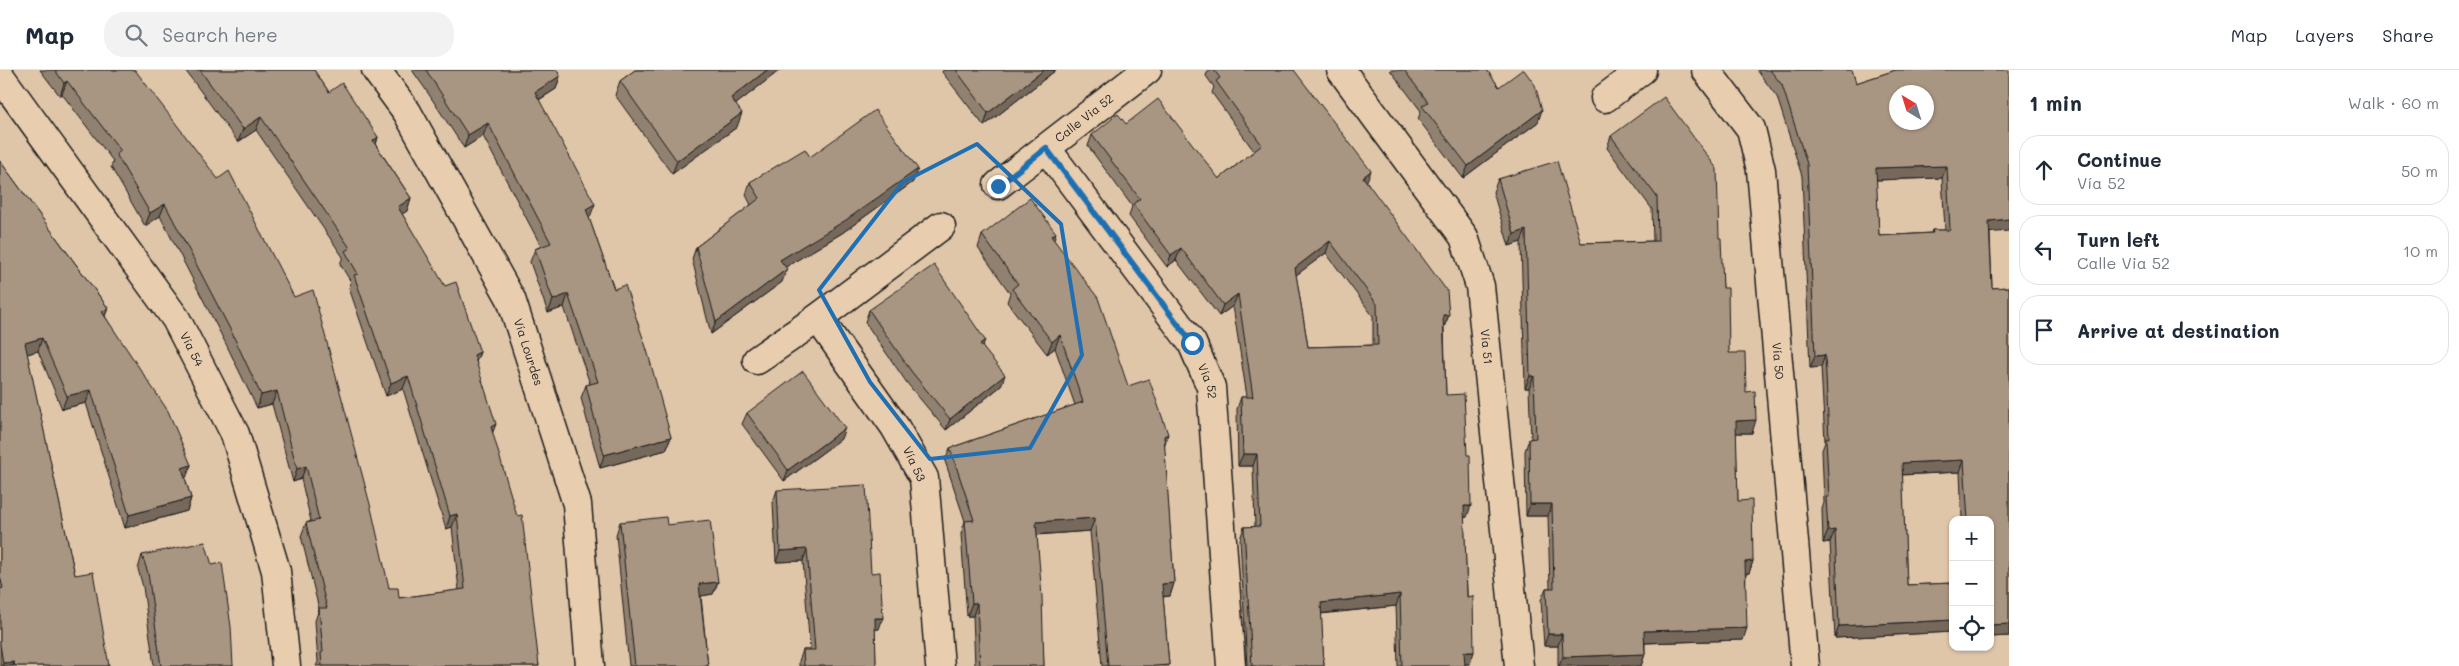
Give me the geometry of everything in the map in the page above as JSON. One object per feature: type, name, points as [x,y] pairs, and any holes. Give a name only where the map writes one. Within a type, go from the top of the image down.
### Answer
[{"type":"street","name":"Vía Lourdes","points":[[376,70],[406,112],[511,299],[577,504],[590,666]]},
{"type":"street","name":"Calle Via 52","points":[[998,186],[1147,70]]},
{"type":"street","name":"Vía 51","points":[[1341,70],[1464,237],[1480,286],[1519,666]]},
{"type":"street","points":[[1605,98],[1642,70]]},
{"type":"street","name":"Vía 50","points":[[1706,70],[1751,130],[1760,170],[1805,666]]},
{"type":"street","name":"Vía 54","points":[[0,76],[176,319],[235,434],[276,571],[286,666]]},
{"type":"street","name":"Vía 52","points":[[1046,148],[1192,343],[1212,387],[1231,666]]},
{"type":"street","points":[[757,360],[818,318],[940,226]]},
{"type":"street","name":"Vía 53","points":[[818,318],[895,427],[924,478],[940,666]]},
{"type":"highlighted area","points":[[977,144],[1061,224],[1082,355],[1030,448],[930,459],[870,382],[819,290],[903,182]]},
{"type":"building","points":[[55,70],[135,70],[218,179],[229,171],[294,297],[313,290],[371,508],[389,588],[398,588],[399,598],[465,589],[457,514],[450,516],[408,376],[391,383],[354,275],[358,274],[345,251],[350,248],[261,117],[243,129],[200,70],[314,70],[329,92],[342,83],[378,137],[373,141],[411,198],[398,207],[445,286],[456,282],[480,352],[474,355],[496,424],[491,427],[517,516],[522,515],[539,666],[322,666],[321,653],[323,652],[319,608],[327,608],[306,523],[319,520],[306,466],[297,469],[277,391],[261,395],[232,333],[165,204],[150,213],[116,154],[121,151],[67,81],[64,83]]},
{"type":"building","points":[[426,70],[557,70],[560,76],[535,92],[595,204],[586,209],[614,289],[625,285],[647,350],[671,437],[604,455],[586,385],[598,382],[568,294],[553,300],[535,249],[551,243],[488,123],[468,135]]},
{"type":"building","points":[[635,70],[767,70],[731,98],[742,113],[677,161],[620,81]]},
{"type":"building","points":[[956,70],[1044,70],[988,113]]},
{"type":"building","points":[[1214,70],[1294,70],[1371,171],[1363,177],[1447,291],[1449,315],[1443,315],[1446,395],[1464,394],[1467,455],[1470,455],[1471,506],[1464,506],[1467,597],[1473,596],[1474,652],[1464,652],[1465,666],[1402,666],[1400,594],[1321,603],[1324,666],[1252,666],[1244,527],[1260,526],[1257,454],[1243,454],[1241,397],[1253,397],[1238,294],[1223,305],[1181,248],[1171,255],[1133,204],[1140,199],[1092,135],[1118,114],[1126,124],[1158,99],[1219,179],[1262,145],[1216,81],[1220,78]],"holes":[[[1330,241],[1377,304],[1378,345],[1308,347],[1295,268]]]},
{"type":"building","points":[[1404,70],[1487,70],[1499,87],[1524,70],[1535,85],[1542,110],[1468,166],[1422,106],[1428,102]]},
{"type":"building","points":[[1770,70],[1852,70],[1856,83],[1896,70],[2009,70],[2009,219],[1989,221],[1992,288],[2009,287],[2009,624],[1994,625],[1994,516],[1968,516],[1964,460],[1902,463],[1907,585],[1949,583],[1949,620],[1839,626],[1835,530],[1828,531],[1826,497],[1829,497],[1826,438],[1829,438],[1825,355],[1815,356],[1807,164],[1782,85]],"holes":[[[1947,166],[1950,230],[1932,230],[1933,233],[1879,236],[1876,168]]]},
{"type":"building","points":[[1664,97],[1717,169],[1723,288],[1728,288],[1729,353],[1745,353],[1746,392],[1755,391],[1756,420],[1736,421],[1738,501],[1752,500],[1753,561],[1745,562],[1747,628],[1644,631],[1645,654],[1563,657],[1562,634],[1548,634],[1546,588],[1554,588],[1552,504],[1530,504],[1529,439],[1536,438],[1534,376],[1530,376],[1526,230],[1514,234],[1498,179],[1557,161],[1581,243],[1658,241],[1657,197],[1611,136]]},
{"type":"building","points":[[875,110],[918,169],[846,220],[780,260],[787,269],[716,322],[696,247],[760,198],[750,182],[805,149],[810,157]]},
{"type":"building","points":[[0,161],[108,308],[102,312],[168,411],[191,465],[182,468],[191,498],[129,515],[91,390],[67,396],[42,338],[25,343],[75,575],[93,572],[109,666],[15,666],[14,662],[3,663],[0,644],[0,589],[3,588],[0,576]]},
{"type":"building","points":[[1030,198],[1056,233],[1051,236],[1098,298],[1128,386],[1149,379],[1168,434],[1164,436],[1174,583],[1162,584],[1169,665],[1108,666],[1095,518],[1036,522],[1042,597],[1044,666],[980,666],[977,603],[972,603],[965,521],[974,520],[950,448],[1083,402],[1060,335],[1052,342],[1012,289],[1018,284],[982,235]]},
{"type":"building","points":[[934,265],[985,340],[980,344],[1005,375],[950,419],[911,371],[869,310]]},
{"type":"building","points":[[803,371],[845,428],[788,470],[747,413]]},
{"type":"building","points":[[866,485],[871,573],[880,572],[883,618],[875,618],[876,666],[804,666],[803,650],[815,650],[807,549],[780,551],[777,490]]},
{"type":"building","points":[[666,517],[667,525],[710,520],[718,582],[699,584],[708,666],[635,666],[620,522]]},
{"type":"building","points":[[205,542],[212,565],[222,563],[231,627],[233,666],[161,666],[148,573],[142,555]]},
{"type":"route","points":[[998,186],[1046,148],[1192,343]]}]
